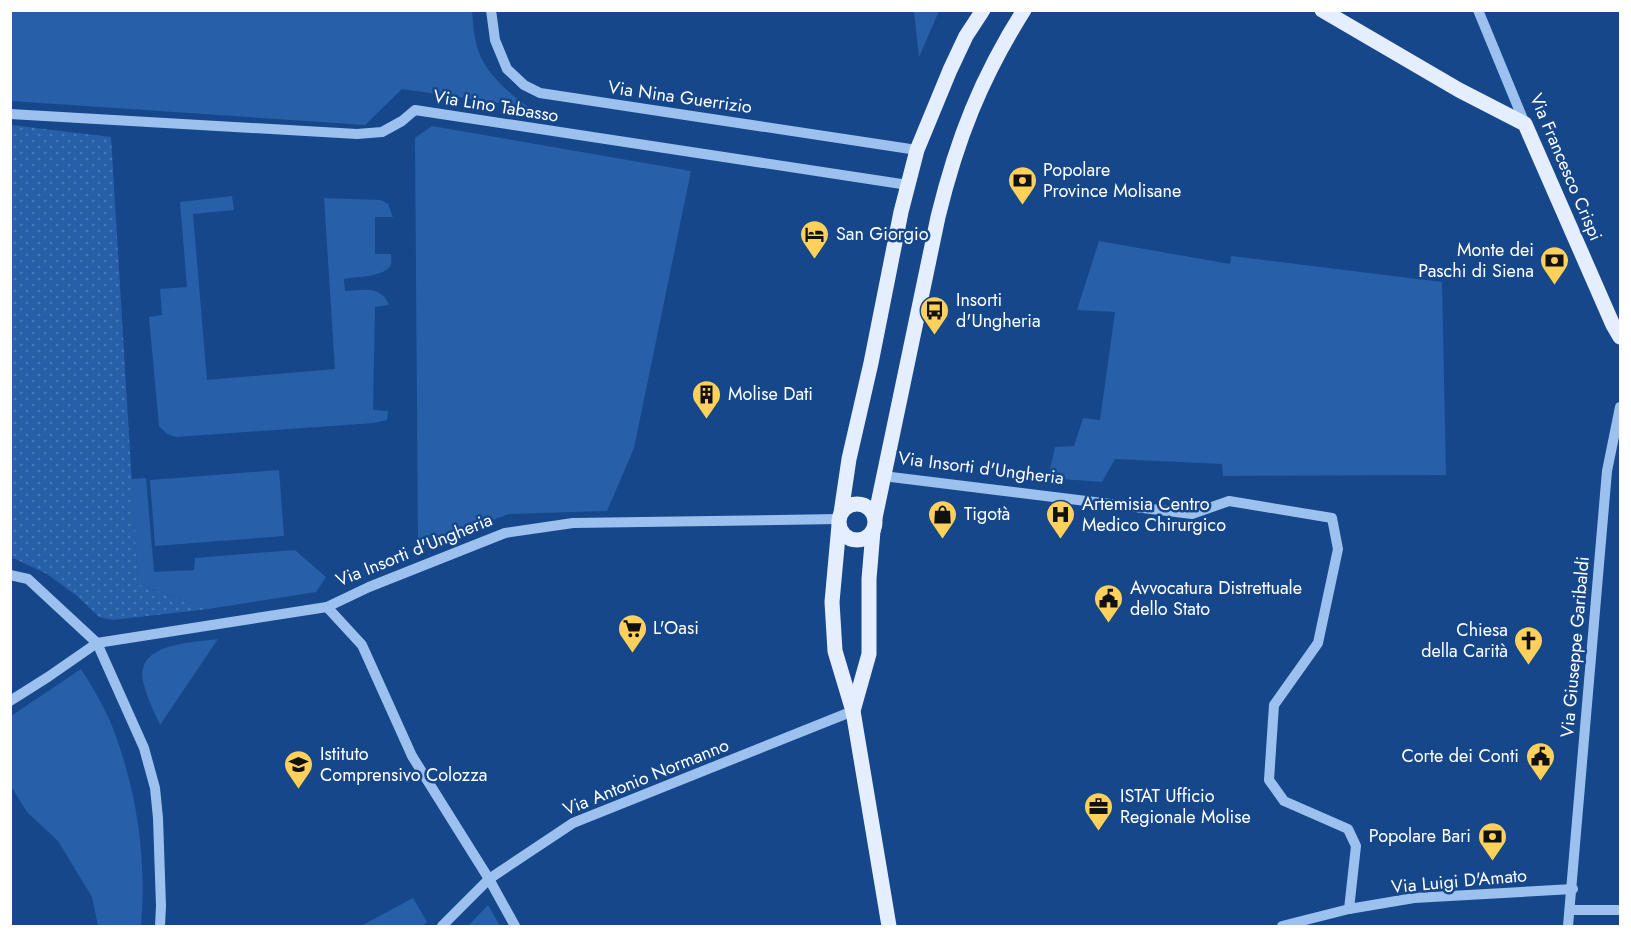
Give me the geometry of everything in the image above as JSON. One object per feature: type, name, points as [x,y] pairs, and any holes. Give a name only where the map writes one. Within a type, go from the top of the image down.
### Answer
[{"type":"main road","name":"Via Insorti d'Ungheria","points":[[889,927],[854,711],[835,651],[832,602],[840,519],[849,459],[901,212],[917,150],[966,36],[983,10]]},
{"type":"main road","name":"Via Insorti d'Ungheria","points":[[854,711],[869,654],[869,579],[874,525],[938,217],[949,172],[966,122],[1003,44],[1024,10]]},
{"type":"main road","points":[[1322,10],[1459,90],[1525,124]]},
{"type":"main road","name":"Via Francesco Crispi","points":[[1525,124],[1620,337]]},
{"type":"main road","points":[[857,504],[868,508],[874,525],[866,538],[855,540],[845,535],[840,519],[850,505],[857,504]]},
{"type":"street","name":"Via Nina Guerrizio","points":[[491,10],[495,40],[507,69],[524,85],[540,93],[917,150]]},
{"type":"street","name":"Via Francesco Crispi","points":[[1478,10],[1525,124]]},
{"type":"street","name":"Via Lino Tabasso","points":[[10,114],[357,134],[382,132],[402,122],[416,110],[908,185]]},
{"type":"street","name":"Via Giuseppe Garibaldi","points":[[1568,927],[1606,482],[1620,407]]},
{"type":"street","name":"Via Insorti d'Ungheria","points":[[884,476],[1192,514],[1230,501],[1332,518],[1338,549],[1318,643],[1274,705],[1269,780],[1284,801],[1348,830],[1356,846],[1349,909]]},
{"type":"street","name":"Via Insorti d'Ungheria","points":[[97,643],[327,607],[369,587],[505,533],[573,523],[840,519]]},
{"type":"street","points":[[10,575],[28,579],[97,643],[144,748],[155,788],[159,830],[162,906],[160,927]]},
{"type":"street","points":[[327,607],[362,645],[412,756],[489,879],[515,927]]},
{"type":"street","points":[[10,701],[97,643]]},
{"type":"street","name":"Via Antonio Normanno","points":[[442,927],[489,879],[573,823],[854,711]]},
{"type":"street","name":"Via Luigi D'Amato","points":[[1282,927],[1349,909],[1414,898],[1573,889]]},
{"type":"street","points":[[1571,910],[1620,910]]},
{"type":"shaded area","points":[[10,11],[472,11],[475,38],[482,59],[502,86],[528,107],[402,89],[365,125],[11,101]]},
{"type":"shaded area","points":[[914,11],[939,11],[919,57]]},
{"type":"shaded area","points":[[11,125],[111,137],[138,584],[208,609],[113,620],[99,617],[77,596],[47,574],[11,557]]},
{"type":"shaded area","points":[[432,126],[691,171],[634,448],[607,511],[509,514],[418,547],[415,138]]},
{"type":"shaded area","points":[[232,196],[234,210],[193,214],[207,380],[335,369],[324,198],[381,200],[388,204],[393,217],[375,217],[375,254],[391,254],[391,264],[388,269],[377,274],[344,279],[345,291],[371,290],[382,294],[389,305],[375,307],[373,410],[388,411],[387,420],[374,423],[176,437],[167,434],[159,426],[149,317],[162,315],[160,289],[187,287],[180,202]]},
{"type":"shaded area","points":[[1099,241],[1230,264],[1231,256],[1442,282],[1446,475],[1223,476],[1222,464],[1115,459],[1102,482],[1048,478],[1055,447],[1074,446],[1083,418],[1100,420],[1115,312],[1077,310]]},
{"type":"shaded area","points":[[279,470],[284,536],[155,546],[150,480]]},
{"type":"shaded area","points":[[146,478],[154,572],[194,570],[195,558],[295,550],[326,577],[316,592],[208,609],[138,584],[131,479]]},
{"type":"shaded area","points":[[218,639],[160,725],[143,681],[143,668],[148,659],[168,647]]},
{"type":"shaded area","points":[[81,669],[112,726],[134,800],[143,875],[141,926],[98,926],[92,897],[58,841],[27,812],[11,786],[11,716]]},
{"type":"shaded area","points":[[413,898],[427,922],[423,926],[361,926]]},
{"type":"shaded area","points":[[488,905],[500,926],[468,926]]},
{"type":"place","name":"Popolare Province Molisane","points":[[1022,206]]},
{"type":"place","name":"San Giorgio","points":[[815,260]]},
{"type":"place","name":"Monte dei Paschi di Siena","points":[[1555,286]]},
{"type":"place","name":"Insorti d'Ungheria","points":[[935,336]]},
{"type":"place","name":"Molise Dati","points":[[707,420]]},
{"type":"place","name":"Tigotà","points":[[943,540]]},
{"type":"place","name":"Artemisia Centro Medico Chirurgico","points":[[1061,540]]},
{"type":"place","name":"Avvocatura Distrettuale dello Stato","points":[[1109,624]]},
{"type":"place","name":"L'Oasi","points":[[632,654]]},
{"type":"place","name":"Chiesa della Carità","points":[[1529,666]]},
{"type":"place","name":"Corte dei Conti","points":[[1540,782]]},
{"type":"place","name":"Istituto Comprensivo Colozza","points":[[299,790]]},
{"type":"place","name":"ISTAT Ufficio Regionale Molise","points":[[1099,832]]},
{"type":"place","name":"Popolare Bari","points":[[1492,862]]}]
